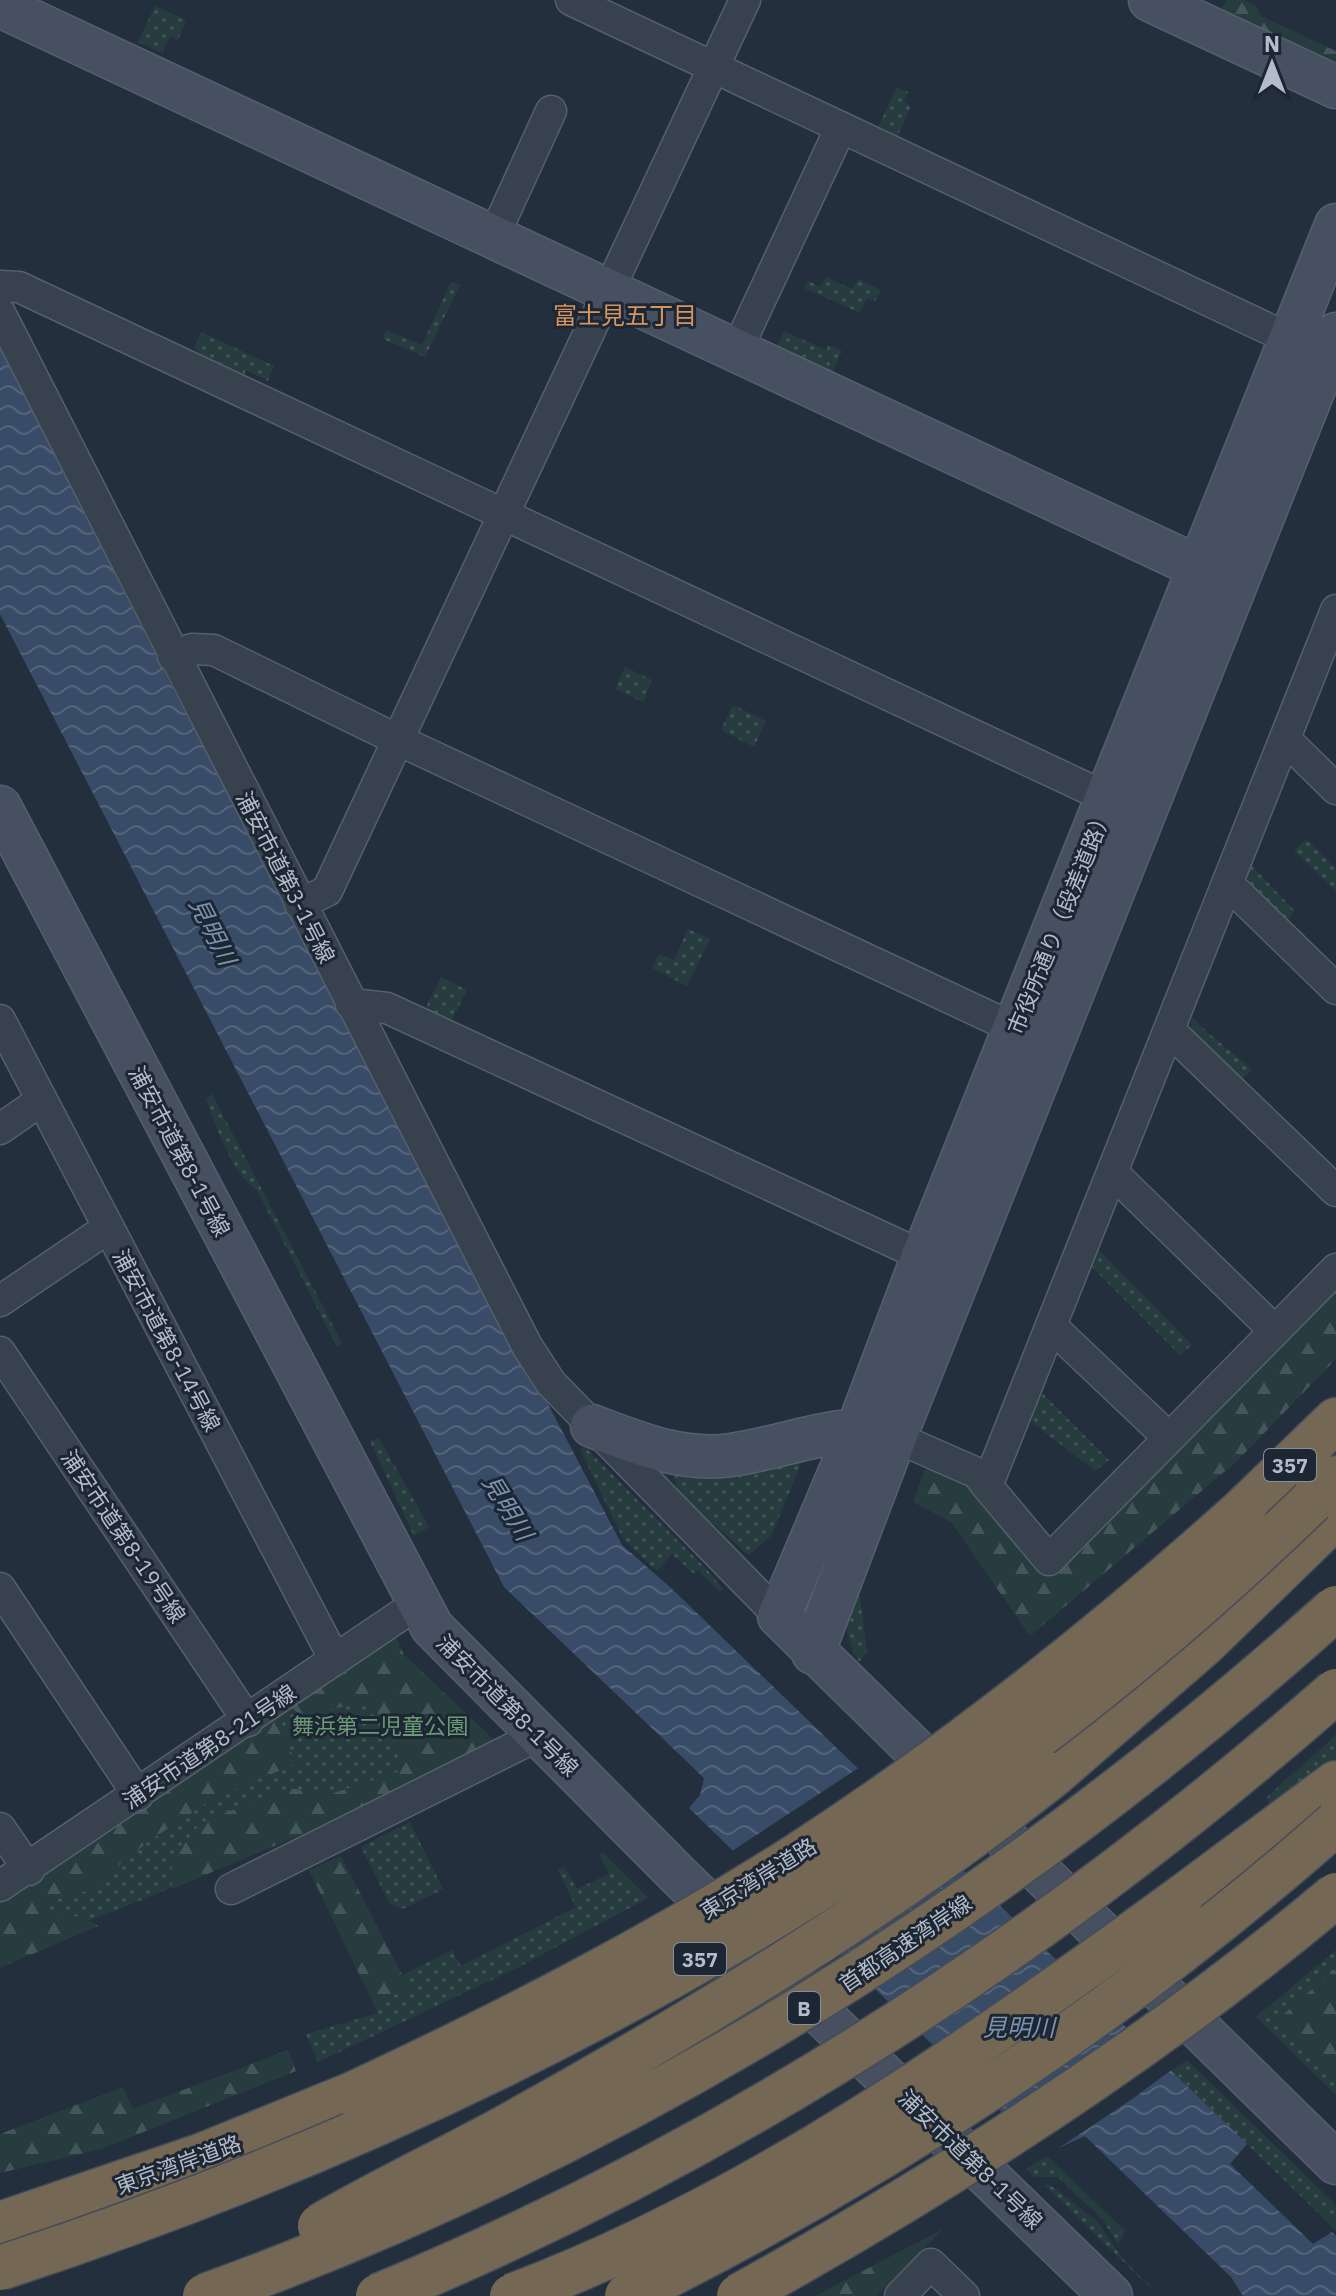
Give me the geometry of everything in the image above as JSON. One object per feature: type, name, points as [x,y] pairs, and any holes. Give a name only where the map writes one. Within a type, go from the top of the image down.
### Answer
[{"type":"highway","name":"東京湾岸道路","points":[[0,2224],[189,2161],[353,2094],[443,2052],[629,1955],[795,1856],[942,1755],[1059,1667],[1244,1509],[1336,1420]]},
{"type":"highway","name":"東京湾岸道路","points":[[0,2268],[196,2201],[366,2131],[540,2048],[689,1966],[837,1876],[1001,1765],[1329,1504]]},
{"type":"highway","points":[[221,2290],[315,2229],[507,2127],[711,2008],[942,1860],[1126,1713],[1264,1589],[1329,1504]]},
{"type":"highway","name":"首都高速湾岸線","points":[[221,2290],[407,2215],[581,2134],[746,2044],[916,1938],[1092,1811],[1203,1724],[1336,1608]]},
{"type":"highway","points":[[378,2296],[481,2251],[672,2157],[880,2035],[1020,1942],[1135,1858],[1244,1771],[1336,1691]]},
{"type":"highway","points":[[512,2296],[574,2273],[686,2218],[878,2107],[1066,1982],[1336,1783]]},
{"type":"highway","points":[[627,2296],[852,2177],[998,2084],[1116,2001],[1336,1823]]},
{"type":"highway","points":[[739,2296],[890,2211],[1048,2111],[1188,2011],[1336,1895]]},
{"type":"street","points":[[571,0],[1292,340]]},
{"type":"street","points":[[300,904],[327,891],[745,0]]},
{"type":"street","points":[[1150,0],[1336,87]]},
{"type":"street","points":[[0,6],[1198,567]]},
{"type":"street","points":[[493,238],[551,111]]},
{"type":"street","points":[[736,352],[841,127]]},
{"type":"street","name":"市役所通り（段差道路）","points":[[813,1653],[923,1256],[1336,225]]},
{"type":"street","points":[[0,286],[19,287],[1108,798]]},
{"type":"street","name":"浦安市道第3-1号線","points":[[0,313],[527,1346],[551,1383],[779,1616]]},
{"type":"street","name":"市役所通り（段差道路）","points":[[779,1616],[875,1437],[1336,334]]},
{"type":"street","points":[[987,1486],[1336,610]]},
{"type":"street","points":[[173,656],[192,649],[214,650],[396,739],[1016,1029]]},
{"type":"street","points":[[1285,739],[1336,789]]},
{"type":"street","name":"浦安市道第8-1号線","points":[[0,807],[417,1604],[459,1658],[537,1736],[1111,2296]]},
{"type":"street","points":[[1227,883],[1336,989]]},
{"type":"street","points":[[351,1004],[387,1008],[923,1256]]},
{"type":"street","name":"浦安市道第8-14号線","points":[[0,1020],[335,1660]]},
{"type":"street","points":[[1169,1030],[1336,1191]]},
{"type":"street","points":[[0,1129],[42,1100]]},
{"type":"street","points":[[1112,1172],[1275,1331]]},
{"type":"street","points":[[0,1301],[108,1228]]},
{"type":"street","points":[[592,1426],[655,1450],[705,1456],[730,1455],[828,1433],[875,1437],[977,1473],[1049,1560],[1336,1269]]},
{"type":"street","points":[[1051,1326],[1169,1438]]},
{"type":"street","name":"浦安市道第8-19号線","points":[[0,1352],[248,1721]]},
{"type":"street","points":[[0,1588],[138,1795]]},
{"type":"street","name":"浦安市道第8-21号線","points":[[0,1886],[29,1870],[417,1604]]},
{"type":"street","points":[[779,1616],[813,1653],[1336,2163]]},
{"type":"street","points":[[231,1889],[537,1736]]},
{"type":"street","points":[[0,1828],[29,1870]]},
{"type":"street","points":[[900,2296],[931,2264],[964,2296]]},
{"type":"green space","points":[[1226,0],[1243,0],[1256,5],[1261,16],[1336,51],[1336,66],[1219,15]]},
{"type":"green space","points":[[155,6],[186,20],[178,40],[170,36],[162,53],[138,42]]},
{"type":"green space","points":[[897,87],[908,92],[904,102],[911,106],[896,140],[876,131]]},
{"type":"green space","points":[[826,277],[852,289],[858,279],[881,290],[875,301],[867,298],[860,313],[804,288],[808,281],[821,287]]},
{"type":"green space","points":[[451,282],[460,285],[425,357],[383,339],[386,330],[422,345]]},
{"type":"green space","points":[[784,331],[826,350],[829,345],[842,351],[832,374],[776,347]]},
{"type":"green space","points":[[201,332],[274,366],[268,381],[246,370],[242,380],[195,357],[198,350],[194,348]]},
{"type":"green space","points":[[625,667],[652,680],[643,702],[615,689]]},
{"type":"green space","points":[[733,705],[766,721],[754,747],[721,730]]},
{"type":"green space","points":[[1306,839],[1336,869],[1336,891],[1294,851]]},
{"type":"green space","points":[[1248,862],[1295,911],[1286,922],[1248,885]]},
{"type":"green space","points":[[688,929],[710,939],[687,986],[652,968],[659,954],[674,960]]},
{"type":"green space","points":[[441,977],[467,990],[450,1024],[424,1011]]},
{"type":"green space","points":[[1191,1017],[1252,1070],[1240,1080],[1191,1032]]},
{"type":"green space","points":[[212,1094],[342,1343],[337,1347],[257,1190],[240,1173],[226,1149],[206,1099]]},
{"type":"green space","points":[[1095,1246],[1192,1345],[1180,1355],[1090,1265]]},
{"type":"green space","points":[[1336,1281],[1336,1359],[1237,1461],[1030,1636],[951,1522],[913,1502],[928,1461],[980,1492],[1051,1572]]},
{"type":"green space","points":[[1038,1389],[1109,1460],[1095,1471],[1034,1424],[1029,1417]]},
{"type":"green space","points":[[379,1438],[429,1527],[414,1536],[370,1441]]},
{"type":"green space","points":[[586,1448],[709,1572],[723,1589],[720,1592],[698,1570],[694,1574],[672,1554],[657,1571],[623,1539],[580,1449]]},
{"type":"green space","points":[[807,1450],[771,1536],[749,1555],[679,1494],[674,1476],[689,1467]]},
{"type":"green space","points":[[852,1593],[860,1597],[867,1652],[859,1662],[847,1629],[847,1611]]},
{"type":"green space","name":"舞浜第二児童公園","points":[[395,1635],[404,1655],[496,1742],[251,1854],[0,1954],[0,1898],[63,1862]]},
{"type":"green space","points":[[395,1635],[404,1655],[496,1742],[312,1830],[172,1889],[172,1856],[201,1823],[288,1788],[331,1794],[400,1771],[396,1742],[370,1701],[323,1711],[310,1724],[290,1706]]},
{"type":"green space","points":[[279,1714],[295,1764],[213,1799],[150,1840],[87,1891],[35,1906],[51,1913],[84,1918],[98,1926],[0,1968],[0,1899],[63,1862]]},
{"type":"green space","points":[[1336,1735],[1336,1759],[1271,1807],[1267,1797]]},
{"type":"green space","points":[[410,1822],[443,1889],[403,1909],[390,1904],[361,1847]]},
{"type":"green space","points":[[603,1853],[648,1898],[517,1968],[318,2062],[306,2034],[378,2013],[374,2005],[409,1988],[403,1975],[452,1950],[461,1966],[576,1907],[558,1870],[564,1866],[577,1889],[609,1874],[599,1854]]},
{"type":"green space","points":[[341,1856],[409,1988],[374,2005],[309,1870]]},
{"type":"green space","points":[[1336,1950],[1336,2095],[1256,2017]]},
{"type":"green space","points":[[1336,1968],[1336,2081],[1274,2023]]},
{"type":"green space","points":[[288,2050],[296,2071],[101,2149],[0,2173],[0,2134],[123,2087],[133,2109]]},
{"type":"green space","points":[[1187,2060],[1336,2205],[1336,2230],[1171,2071]]},
{"type":"green space","points":[[1047,2156],[1125,2231],[1118,2244],[1102,2219],[1058,2177],[1035,2177],[1026,2169]]},
{"type":"green space","points":[[1044,2185],[1050,2185],[1097,2221],[1123,2259],[1159,2296]]},
{"type":"green space","points":[[943,2229],[876,2296],[815,2296]]},
{"type":"water","name":"見明川","points":[[0,347],[174,691],[622,1545],[671,1588],[1247,2144],[1230,2164],[1313,2244],[1332,2232],[1336,2236],[1336,2296],[1243,2296],[1231,2277],[1085,2136],[1045,2154],[689,1808],[700,1795],[704,1778],[504,1587],[0,614]]},
{"type":"pier","points":[[860,1767],[902,1807],[771,1893],[729,1853]]},
{"type":"pier","points":[[1132,2028],[1174,2068],[1135,2097],[1044,2158],[1003,2119]]},
{"type":"district","name":"富士見五丁目","points":[[625,315]]}]
